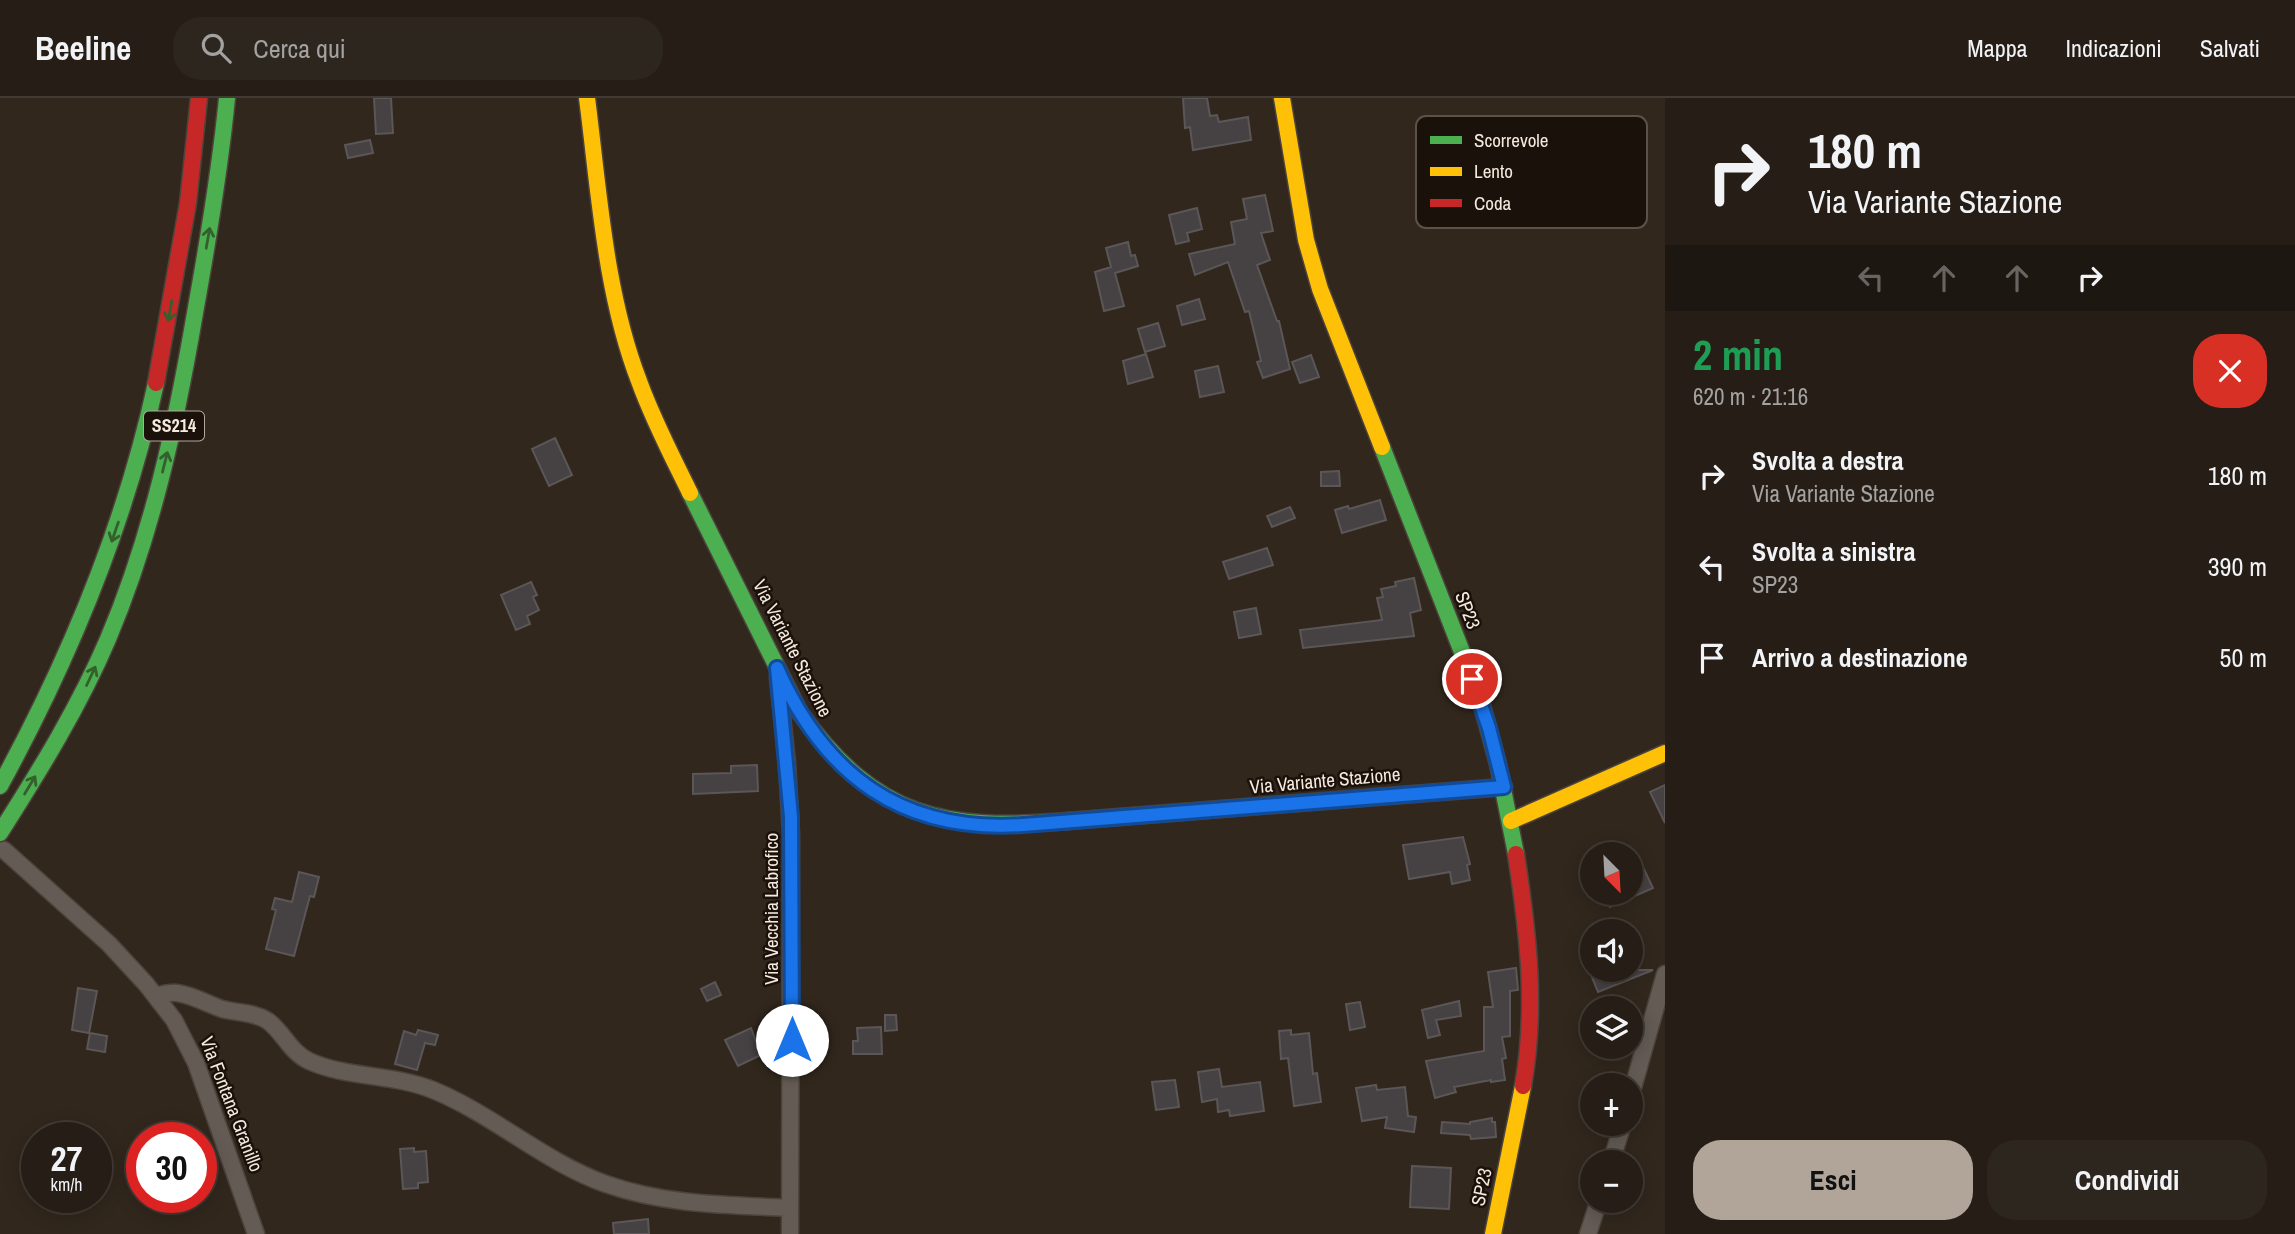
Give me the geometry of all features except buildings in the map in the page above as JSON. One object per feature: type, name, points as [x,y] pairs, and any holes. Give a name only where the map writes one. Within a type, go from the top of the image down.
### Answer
[{"type":"main road","name":"SS214","points":[[0,786],[66,659],[120,520],[139,454],[173,298],[194,164],[199,98]]},
{"type":"main road","name":"SS214","points":[[0,833],[59,737],[90,678],[113,628],[134,571],[176,419],[217,185],[227,98]]},
{"type":"main road","name":"Via Variante Stazione","points":[[587,98],[608,260],[620,319],[634,368],[655,422],[794,704],[810,730],[852,775],[900,806],[926,816],[954,823],[1010,826],[1504,787]]},
{"type":"main road","name":"SP23","points":[[1282,98],[1304,231],[1320,289],[1480,698],[1511,821],[1528,931],[1532,1009],[1526,1067],[1493,1234]]},
{"type":"main road","points":[[1511,821],[1665,753]]},
{"type":"street","name":"Via Vecchia Labrofico","points":[[777,668],[789,782],[791,834],[790,1234]]},
{"type":"street","name":"Via Fontana Granillo","points":[[4,850],[100,935],[156,996],[185,1039],[196,1063],[256,1234]]},
{"type":"street","points":[[1637,1073],[1665,974]]},
{"type":"street","points":[[156,996],[166,993],[182,994],[226,1010],[259,1016],[306,1060],[322,1066],[403,1080],[433,1090],[565,1165],[606,1184],[697,1203],[790,1208]]},
{"type":"street","points":[[1588,1234],[1595,1213]]},
{"type":"traffic: fast","points":[[0,833],[85,689],[124,600],[150,519],[188,355],[209,232],[227,98]]},
{"type":"traffic: fast","points":[[0,786],[50,689],[93,590],[128,488],[156,383]]},
{"type":"traffic: fast","points":[[1382,447],[1480,698],[1498,764],[1516,854]]},
{"type":"traffic: fast","points":[[690,493],[800,713],[828,748],[857,776],[886,796],[916,810],[949,819],[1024,824],[1068,821]]},
{"type":"traffic: slow","points":[[587,98],[605,241],[618,313],[644,395],[690,493]]},
{"type":"traffic: slow","points":[[1282,98],[1306,240],[1320,289],[1382,447]]},
{"type":"traffic: slow","points":[[1511,821],[1665,753]]},
{"type":"traffic: slow","points":[[1068,821],[1504,787]]},
{"type":"traffic: slow","points":[[1493,1234],[1523,1086]]},
{"type":"traffic: jam","points":[[156,383],[188,203],[199,98]]},
{"type":"traffic: jam","points":[[1516,854],[1524,912],[1530,998],[1530,1027],[1523,1086]]},
{"type":"route","points":[[792,1040],[791,817],[777,668],[789,694],[817,739],[852,775],[889,800],[926,816],[954,823],[985,826],[1504,787],[1489,728],[1472,679]]}]
